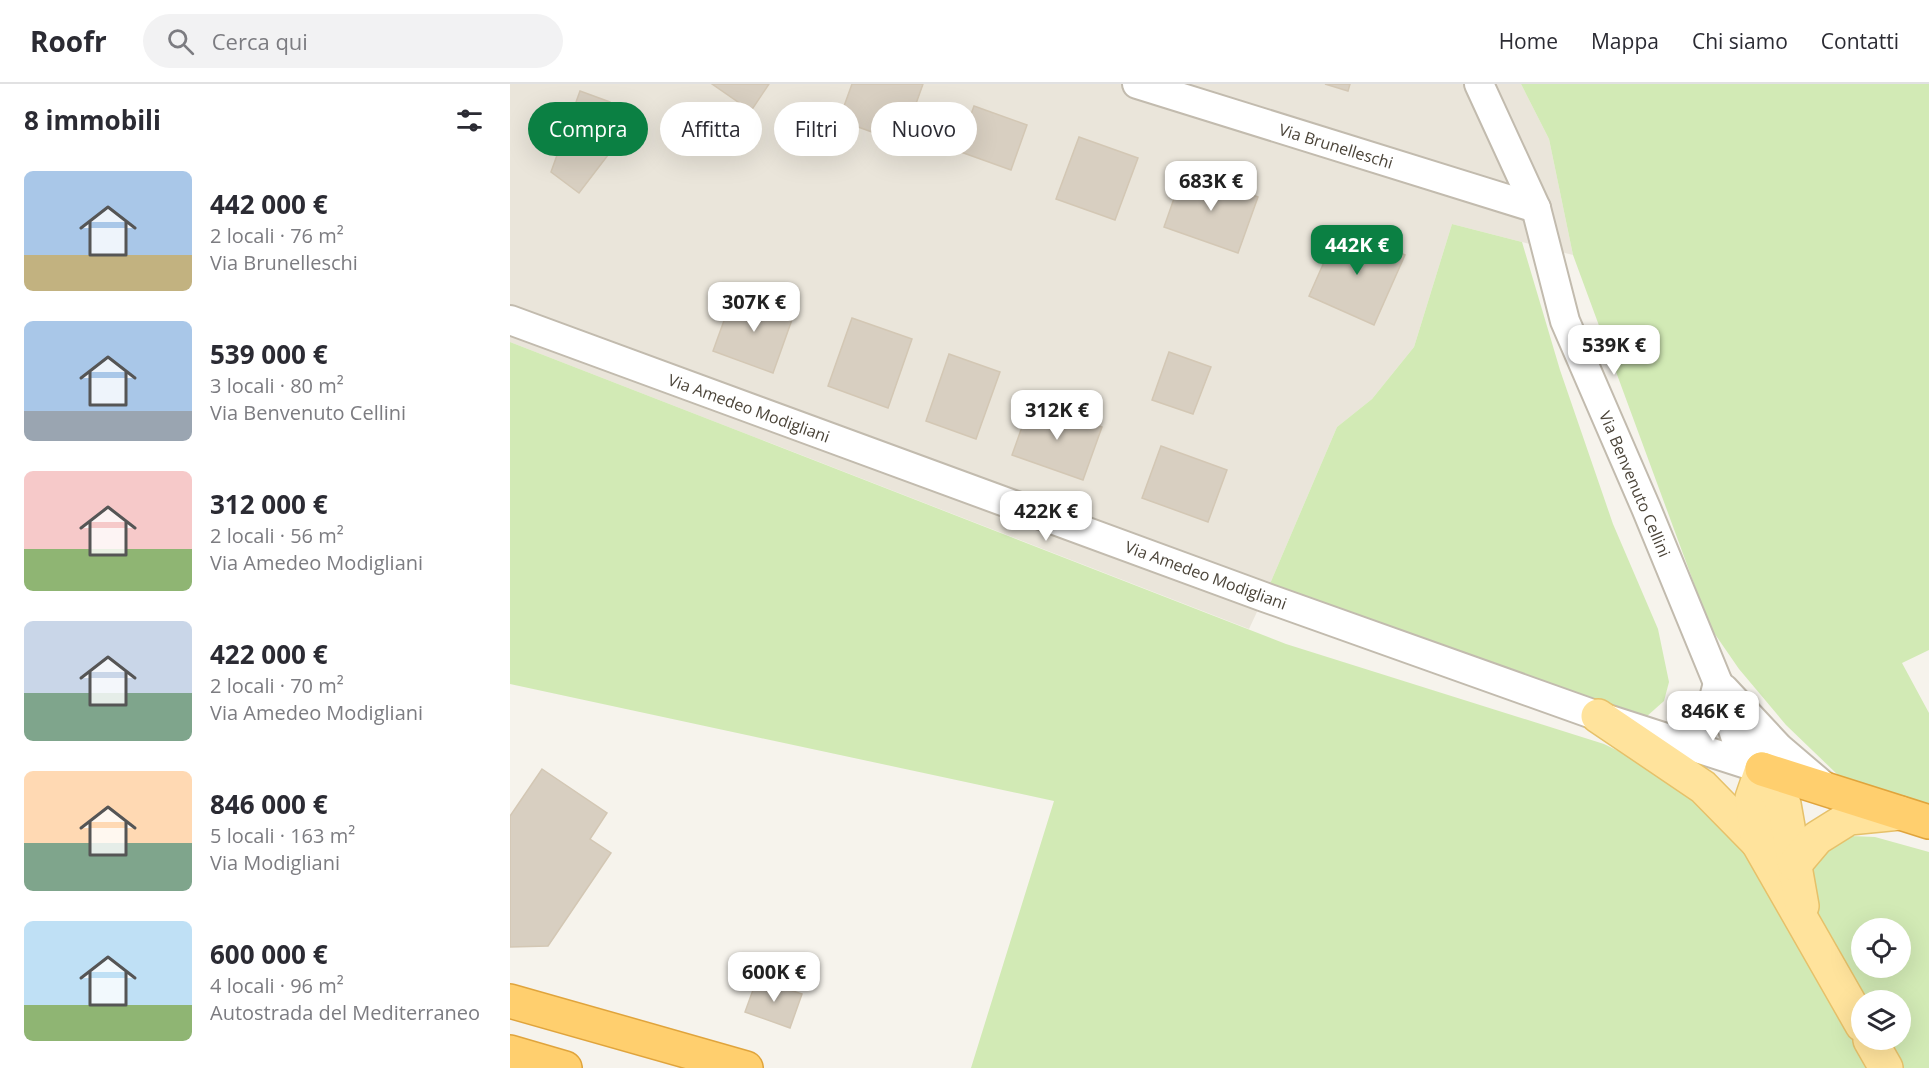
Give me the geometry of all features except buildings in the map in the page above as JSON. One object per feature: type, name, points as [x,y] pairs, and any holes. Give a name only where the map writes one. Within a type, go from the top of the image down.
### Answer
[{"type":"highway","points":[[1762,769],[1914,818]]},
{"type":"highway","points":[[510,1001],[746,1068]]},
{"type":"highway","points":[[510,1052],[565,1068]]},
{"type":"main road","points":[[1598,716],[1703,787],[1758,843],[1851,1006]]},
{"type":"main road","points":[[1758,843],[1752,798],[1762,769]]},
{"type":"main road","points":[[1762,769],[1784,804],[1796,864],[1804,926]]},
{"type":"main road","points":[[1796,864],[1817,838],[1849,819],[1914,818]]},
{"type":"main road","points":[[1876,1050],[1886,1068]]},
{"type":"street","name":"Via Brunelleschi","points":[[1137,84],[1536,208]]},
{"type":"street","name":"Via Benvenuto Cellini","points":[[1479,84],[1536,208],[1565,321],[1718,683],[1755,745],[1762,769]]},
{"type":"street","name":"Via Amedeo Modigliani","points":[[510,320],[1253,593],[1598,716],[1762,769]]},
{"type":"street","name":"Via Benvenuto Cellini","points":[[1718,683],[1779,748],[1828,790]]},
{"type":"street","points":[[1692,746],[1709,717],[1718,683]]},
{"type":"shaded area","points":[[510,84],[1521,84],[1549,139],[1573,255],[1452,224],[1414,347],[1372,399],[1337,427],[1249,629],[510,342]]},
{"type":"green space","points":[[1521,84],[1929,84],[1929,650],[1902,663],[1929,713],[1929,809],[1839,776],[1786,725],[1739,669],[1710,627],[1573,255],[1549,139]]},
{"type":"green space","points":[[1452,224],[1522,242],[1560,370],[1613,524],[1658,629],[1669,682],[1664,701],[1646,717],[1626,715],[1269,586],[1337,427],[1372,399],[1414,347]]},
{"type":"green space","points":[[510,342],[1286,644],[1604,744],[1679,781],[1733,833],[1851,1028],[1851,1050],[1864,1050],[1875,1068],[971,1068],[1054,801],[510,684]]},
{"type":"green space","points":[[1851,836],[1875,837],[1929,852],[1929,1068],[1898,1068],[1887,1050],[1911,1050],[1911,990],[1856,990],[1815,927],[1807,877],[1821,853]]}]
